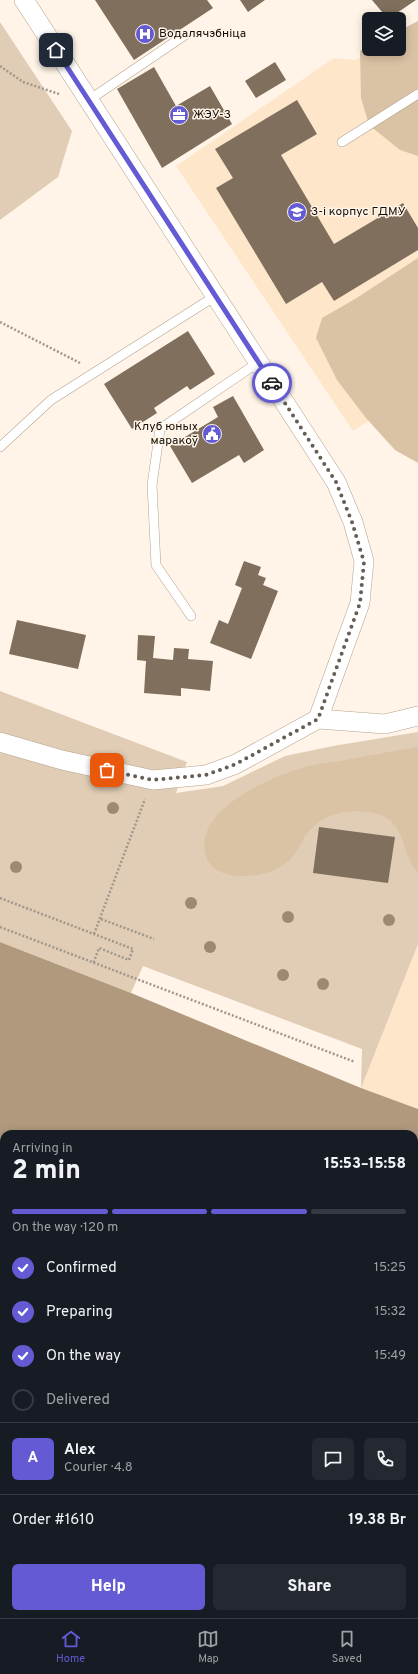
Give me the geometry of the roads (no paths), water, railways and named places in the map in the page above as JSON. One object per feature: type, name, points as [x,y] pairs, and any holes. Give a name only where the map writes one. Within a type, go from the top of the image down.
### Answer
[{"type":"street","points":[[24,0],[217,295],[336,482],[352,522],[364,562],[360,603],[318,719]]},
{"type":"street","points":[[0,742],[62,760],[152,780],[206,775],[236,764],[318,719],[385,724],[418,716]]},
{"type":"lane","points":[[89,100],[185,35]]},
{"type":"lane","points":[[342,142],[418,94]]},
{"type":"lane","points":[[0,447],[51,400],[217,295]]},
{"type":"lane","points":[[191,616],[156,565],[152,485],[160,429],[259,362]]},
{"type":"place","name":"Водалячэбніца","points":[[145,34]]},
{"type":"place","name":"ЖЭУ-3","points":[[179,115]]},
{"type":"place","name":"3-і корпус ГДМУ","points":[[297,212]]},
{"type":"place","name":"Клуб юных маракоў","points":[[212,434]]}]
